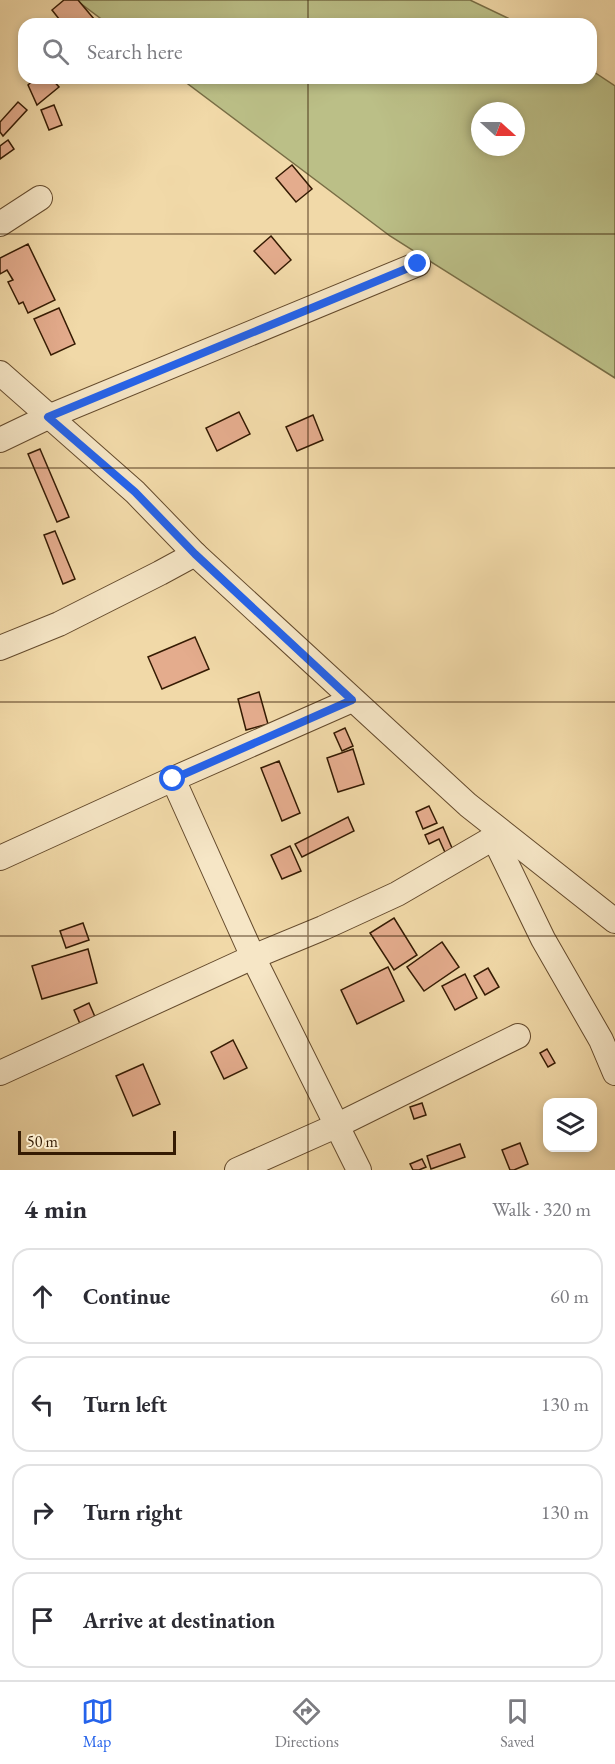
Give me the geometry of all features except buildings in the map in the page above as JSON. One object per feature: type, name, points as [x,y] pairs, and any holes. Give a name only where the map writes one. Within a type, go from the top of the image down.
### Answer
[{"type":"street","points":[[0,224],[40,198]]},
{"type":"street","points":[[0,440],[48,417],[418,264]]},
{"type":"street","points":[[0,374],[135,492],[195,554],[498,835],[615,921]]},
{"type":"street","points":[[0,648],[58,624],[195,554]]},
{"type":"street","points":[[0,858],[352,700]]},
{"type":"street","points":[[173,779],[253,957],[359,1170]]},
{"type":"street","points":[[0,1073],[397,894],[498,835]]},
{"type":"street","points":[[498,835],[543,939],[601,1040],[615,1073]]},
{"type":"street","points":[[237,1170],[338,1125],[518,1036]]},
{"type":"green space","points":[[76,0],[470,0],[508,18],[100,18]]},
{"type":"green space","points":[[597,74],[615,86],[615,378],[390,236],[188,84],[597,84]]},
{"type":"route","points":[[173,779],[352,700],[195,554],[135,492],[48,417],[418,264]]}]
